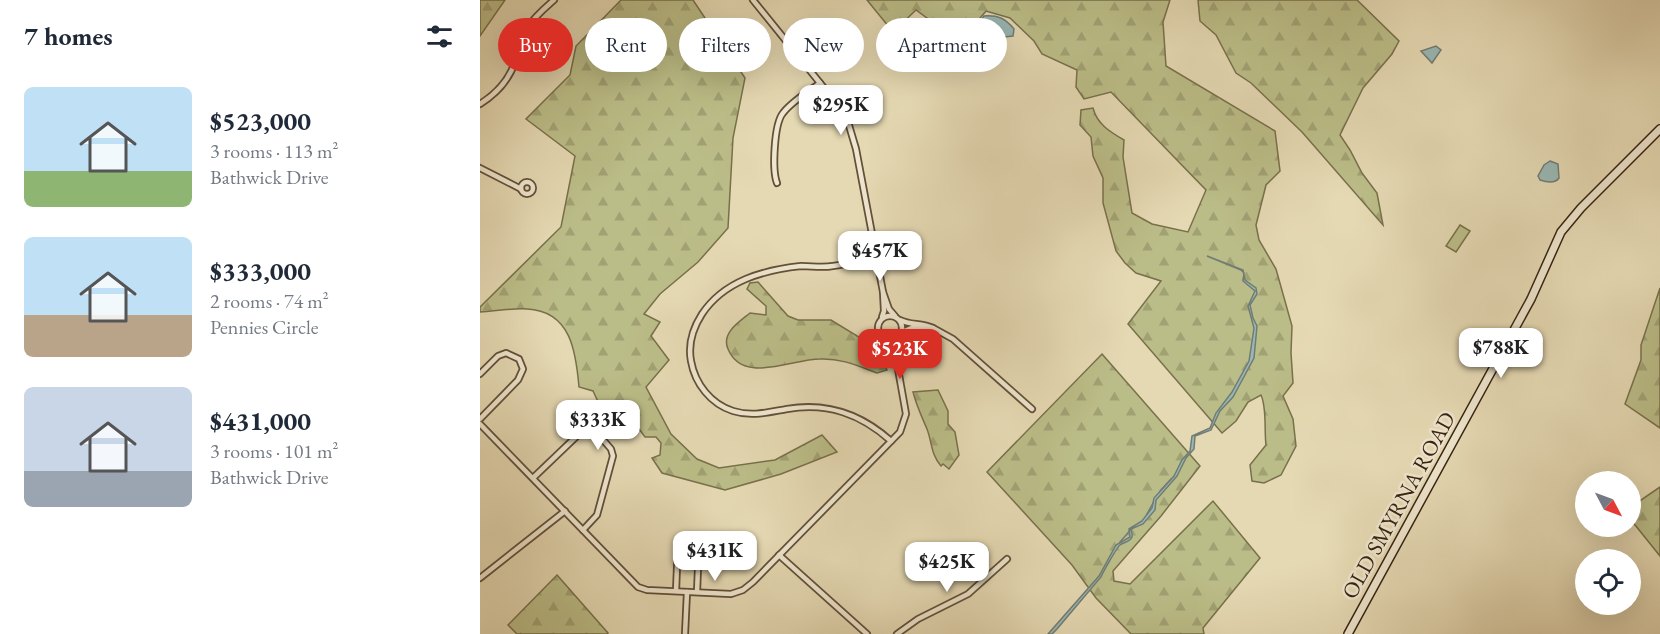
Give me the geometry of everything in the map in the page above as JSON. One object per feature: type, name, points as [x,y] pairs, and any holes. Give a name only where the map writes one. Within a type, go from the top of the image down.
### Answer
[{"type":"street","points":[[480,104],[494,95],[504,83],[514,65],[518,48],[527,29],[554,0]]},
{"type":"street","points":[[480,424],[638,587],[647,590],[727,594],[741,591],[749,586],[900,432],[906,417],[896,348],[902,326],[889,309],[884,292],[852,134],[841,110],[753,0]]},
{"type":"street","points":[[777,183],[774,166],[780,119],[787,110],[820,83]]},
{"type":"street","name":"OLD SMYRNA ROAD","points":[[1348,634],[1531,299],[1561,232],[1581,208],[1660,129]]},
{"type":"street","points":[[480,168],[521,189]]},
{"type":"street","points":[[891,441],[862,419],[832,408],[804,407],[755,415],[729,410],[703,388],[694,371],[690,355],[693,332],[703,312],[718,295],[740,280],[760,273],[787,268],[830,267],[913,251]]},
{"type":"street","points":[[884,292],[884,311],[878,330],[892,347],[898,369]]},
{"type":"street","points":[[880,322],[887,316],[905,322],[923,324],[948,335],[1032,409]]},
{"type":"street","points":[[884,338],[891,340],[912,327],[933,328]]},
{"type":"street","points":[[480,374],[498,356],[506,353],[519,360],[523,369],[518,380],[480,419]]},
{"type":"street","points":[[979,363],[985,357]]},
{"type":"street","points":[[533,478],[580,433],[590,431],[600,436],[611,449],[613,458],[597,515],[583,530]]},
{"type":"street","points":[[480,578],[565,511]]},
{"type":"street","points":[[676,591],[678,543],[689,536],[696,539],[699,546],[697,592]]},
{"type":"street","points":[[780,555],[867,634]]},
{"type":"street","points":[[897,634],[918,619],[968,594],[1007,559]]},
{"type":"street","points":[[685,634],[687,592]]},
{"type":"green space","points":[[480,0],[505,0],[480,36]]},
{"type":"green space","points":[[621,0],[693,0],[705,18],[679,18],[679,72],[741,72],[745,78],[733,138],[728,228],[698,262],[660,294],[644,314],[660,322],[651,336],[669,360],[646,387],[671,434],[697,459],[719,468],[775,460],[822,435],[837,452],[781,474],[725,490],[662,473],[652,458],[660,455],[661,443],[656,437],[645,437],[631,418],[607,437],[597,428],[600,406],[593,391],[579,387],[573,347],[562,325],[553,317],[542,311],[527,309],[480,312],[480,307],[561,227],[575,156],[526,119],[573,72],[576,46],[585,37],[585,72],[667,72],[667,18],[603,18]]},
{"type":"green space","points":[[867,0],[1170,0],[1163,22],[1166,66],[1275,131],[1280,171],[1266,185],[1256,225],[1259,240],[1276,269],[1292,326],[1293,383],[1283,396],[1293,419],[1296,446],[1281,475],[1264,483],[1252,481],[1250,465],[1266,445],[1265,412],[1261,395],[1248,402],[1236,421],[1222,433],[1128,324],[1161,281],[1136,273],[1116,251],[1103,203],[1103,178],[1093,156],[1091,137],[1080,125],[1081,110],[1093,108],[1101,123],[1124,140],[1123,157],[1132,213],[1152,224],[1188,232],[1206,190],[1111,92],[1084,99],[1076,87],[1077,70],[1042,54],[1034,41],[1010,18],[986,11],[980,18],[927,18],[916,10],[908,18],[882,18]]},
{"type":"green space","points":[[1198,0],[1357,0],[1399,41],[1392,54],[1363,88],[1340,135],[1362,173],[1377,193],[1383,225],[1302,132],[1251,83],[1236,73],[1216,35],[1200,21]]},
{"type":"green space","points":[[1460,225],[1470,231],[1456,252],[1446,246]]},
{"type":"green space","points":[[758,282],[788,316],[798,320],[831,320],[872,345],[881,356],[887,370],[877,373],[849,363],[828,359],[808,360],[769,368],[745,366],[735,360],[726,343],[729,333],[750,313],[766,315],[766,306],[747,289],[750,283]]},
{"type":"green space","points":[[1660,288],[1660,428],[1625,404],[1641,360],[1641,345]]},
{"type":"green space","points":[[1102,354],[1200,466],[1161,516],[1113,571],[1114,581],[1130,584],[1213,501],[1260,558],[1203,628],[1204,634],[1131,634],[1096,598],[1072,565],[987,472]]},
{"type":"green space","points":[[938,390],[948,411],[948,424],[955,432],[959,455],[949,469],[943,464],[941,466],[935,457],[913,392]]},
{"type":"green space","points":[[1660,487],[1660,556],[1641,532],[1641,500]]},
{"type":"green space","points":[[557,575],[607,634],[517,634],[508,625]]},
{"type":"water","points":[[993,16],[999,18],[983,18]]},
{"type":"water","points":[[1007,22],[1014,29],[1013,36],[1007,37]]},
{"type":"water","points":[[1436,46],[1441,50],[1432,63],[1421,51]]},
{"type":"water","points":[[1550,161],[1558,164],[1559,178],[1553,182],[1540,180],[1538,176],[1544,165]]},
{"type":"water","points":[[1244,274],[1245,280],[1256,288],[1257,294],[1250,305],[1257,326],[1254,358],[1233,397],[1220,411],[1211,430],[1195,436],[1194,449],[1186,458],[1177,476],[1156,500],[1155,510],[1143,524],[1131,529],[1131,539],[1118,547],[1101,577],[1057,629],[1052,634],[1048,634],[1099,576],[1116,545],[1130,537],[1129,529],[1142,521],[1152,508],[1154,498],[1174,476],[1182,460],[1190,451],[1192,436],[1210,428],[1216,413],[1232,392],[1249,361],[1254,328],[1248,306],[1255,291],[1243,281]]},
{"type":"waterway","points":[[1160,491],[1171,479]]},
{"type":"waterway","points":[[1147,514],[1153,503]]},
{"type":"waterway","points":[[1120,542],[1133,527]]}]
